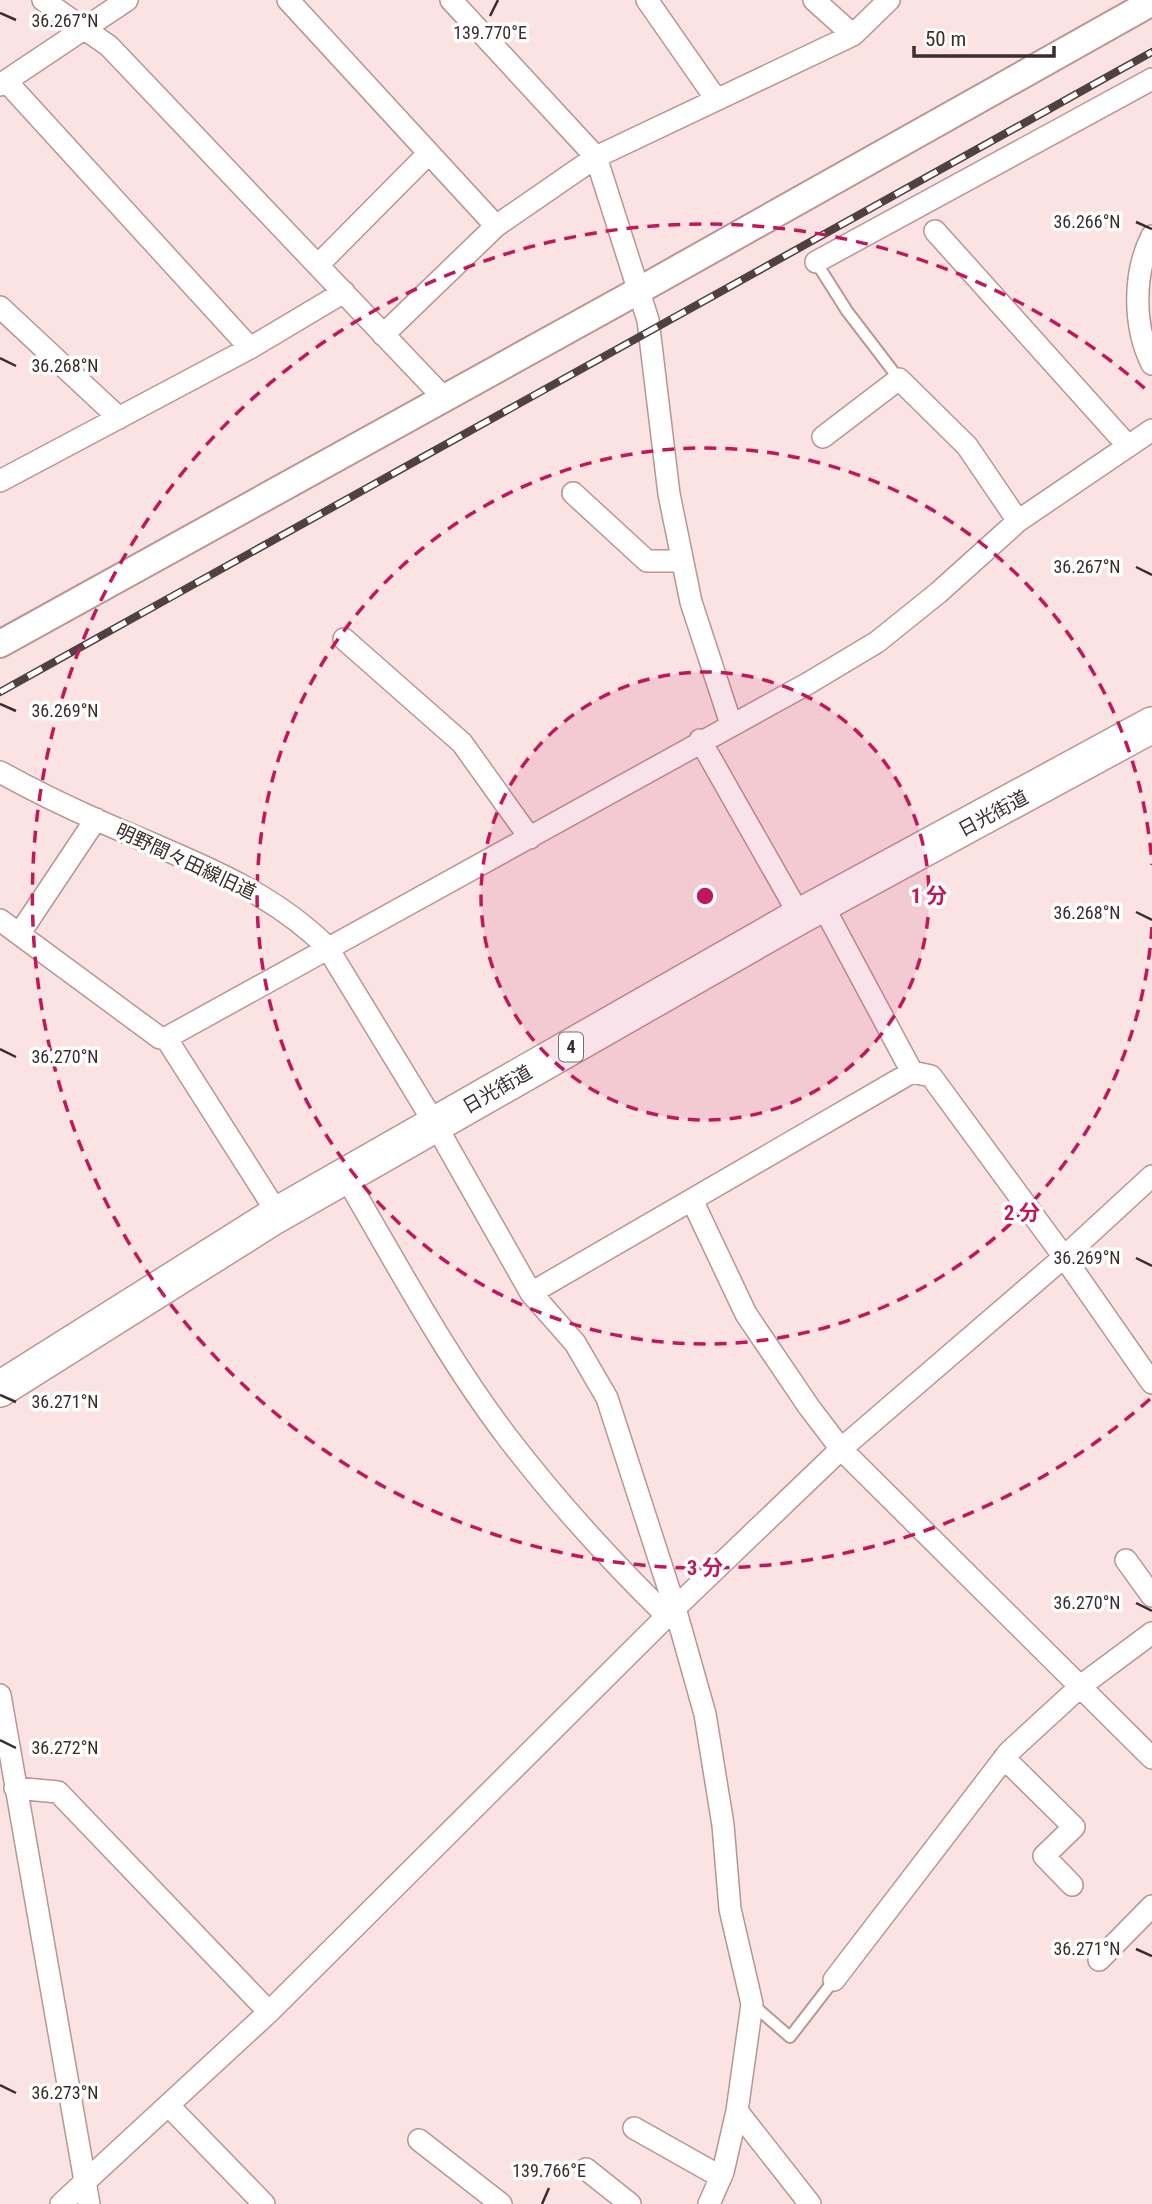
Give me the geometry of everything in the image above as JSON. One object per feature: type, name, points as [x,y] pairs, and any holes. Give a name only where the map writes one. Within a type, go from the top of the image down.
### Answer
[{"type":"highway","name":"日光街道","points":[[0,1388],[134,1301],[278,1214],[811,910],[1152,725]]},
{"type":"street","points":[[43,0],[109,46],[443,397]]},
{"type":"street","points":[[127,0],[3,83],[250,348]]},
{"type":"street","points":[[288,0],[496,226]]},
{"type":"street","points":[[451,0],[596,157],[650,331],[669,494],[682,561],[691,602],[731,724]]},
{"type":"street","points":[[647,0],[716,99]]},
{"type":"street","points":[[814,0],[853,35]]},
{"type":"street","points":[[383,335],[496,226],[596,157],[853,35],[889,0]]},
{"type":"street","points":[[0,644],[443,397],[638,292],[1151,1]]},
{"type":"street","points":[[816,262],[1152,79]]},
{"type":"street","points":[[318,265],[429,153]]},
{"type":"street","points":[[935,231],[1128,446]]},
{"type":"street","points":[[1152,236],[1142,256],[1138,296],[1143,345],[1152,364]]},
{"type":"street","points":[[2,477],[250,348],[344,292]]},
{"type":"street","points":[[0,307],[118,418]]},
{"type":"street","points":[[823,437],[899,379],[967,446],[1018,521]]},
{"type":"street","points":[[0,920],[160,1038],[166,1038],[327,947],[530,838],[877,642],[938,593],[1018,521],[1152,430]]},
{"type":"street","points":[[573,494],[647,561],[682,561]]},
{"type":"street","points":[[344,639],[462,743],[530,838]]},
{"type":"street","points":[[700,740],[912,1072]]},
{"type":"street","name":"明野間々田線旧道","points":[[0,772],[96,820],[201,864],[251,890],[307,927],[327,947],[435,1124],[531,1293],[575,1343],[607,1398],[671,1612],[705,1714],[723,1825],[730,1909],[752,2004]]},
{"type":"street","points":[[20,933],[96,820]]},
{"type":"street","points":[[166,1038],[278,1214]]},
{"type":"street","points":[[531,1293],[912,1072],[931,1076],[1064,1257],[1152,1384]]},
{"type":"street","points":[[345,1176],[466,1377],[507,1437],[595,1544],[671,1612]]},
{"type":"street","points":[[61,2204],[85,2179],[111,2161],[269,2012],[671,1612],[841,1449],[1064,1257],[1151,1178]]},
{"type":"street","points":[[692,1200],[746,1314],[841,1449],[1082,1685],[1152,1759]]},
{"type":"street","points":[[1126,1560],[1152,1596]]},
{"type":"street","points":[[834,1980],[1004,1758],[1082,1685],[1152,1633]]},
{"type":"street","points":[[0,1699],[89,2204]]},
{"type":"street","points":[[1004,1758],[1074,1827],[1044,1856],[1072,1885]]},
{"type":"street","points":[[15,1788],[58,1792],[269,2012]]},
{"type":"street","points":[[1099,1959],[1152,1906]]},
{"type":"street","points":[[709,2204],[721,2177],[737,2111],[752,2004]]},
{"type":"street","points":[[169,2106],[264,2204]]},
{"type":"street","points":[[737,2111],[810,2204]]},
{"type":"street","points":[[634,2129],[721,2177]]},
{"type":"street","points":[[419,2140],[501,2204]]},
{"type":"street","points":[[586,2169],[630,2204]]},
{"type":"lane","points":[[816,262],[847,312],[899,379]]},
{"type":"lane","points":[[752,2004],[790,2037],[834,1980]]},
{"type":"railway","points":[[0,692],[1152,52]]}]
